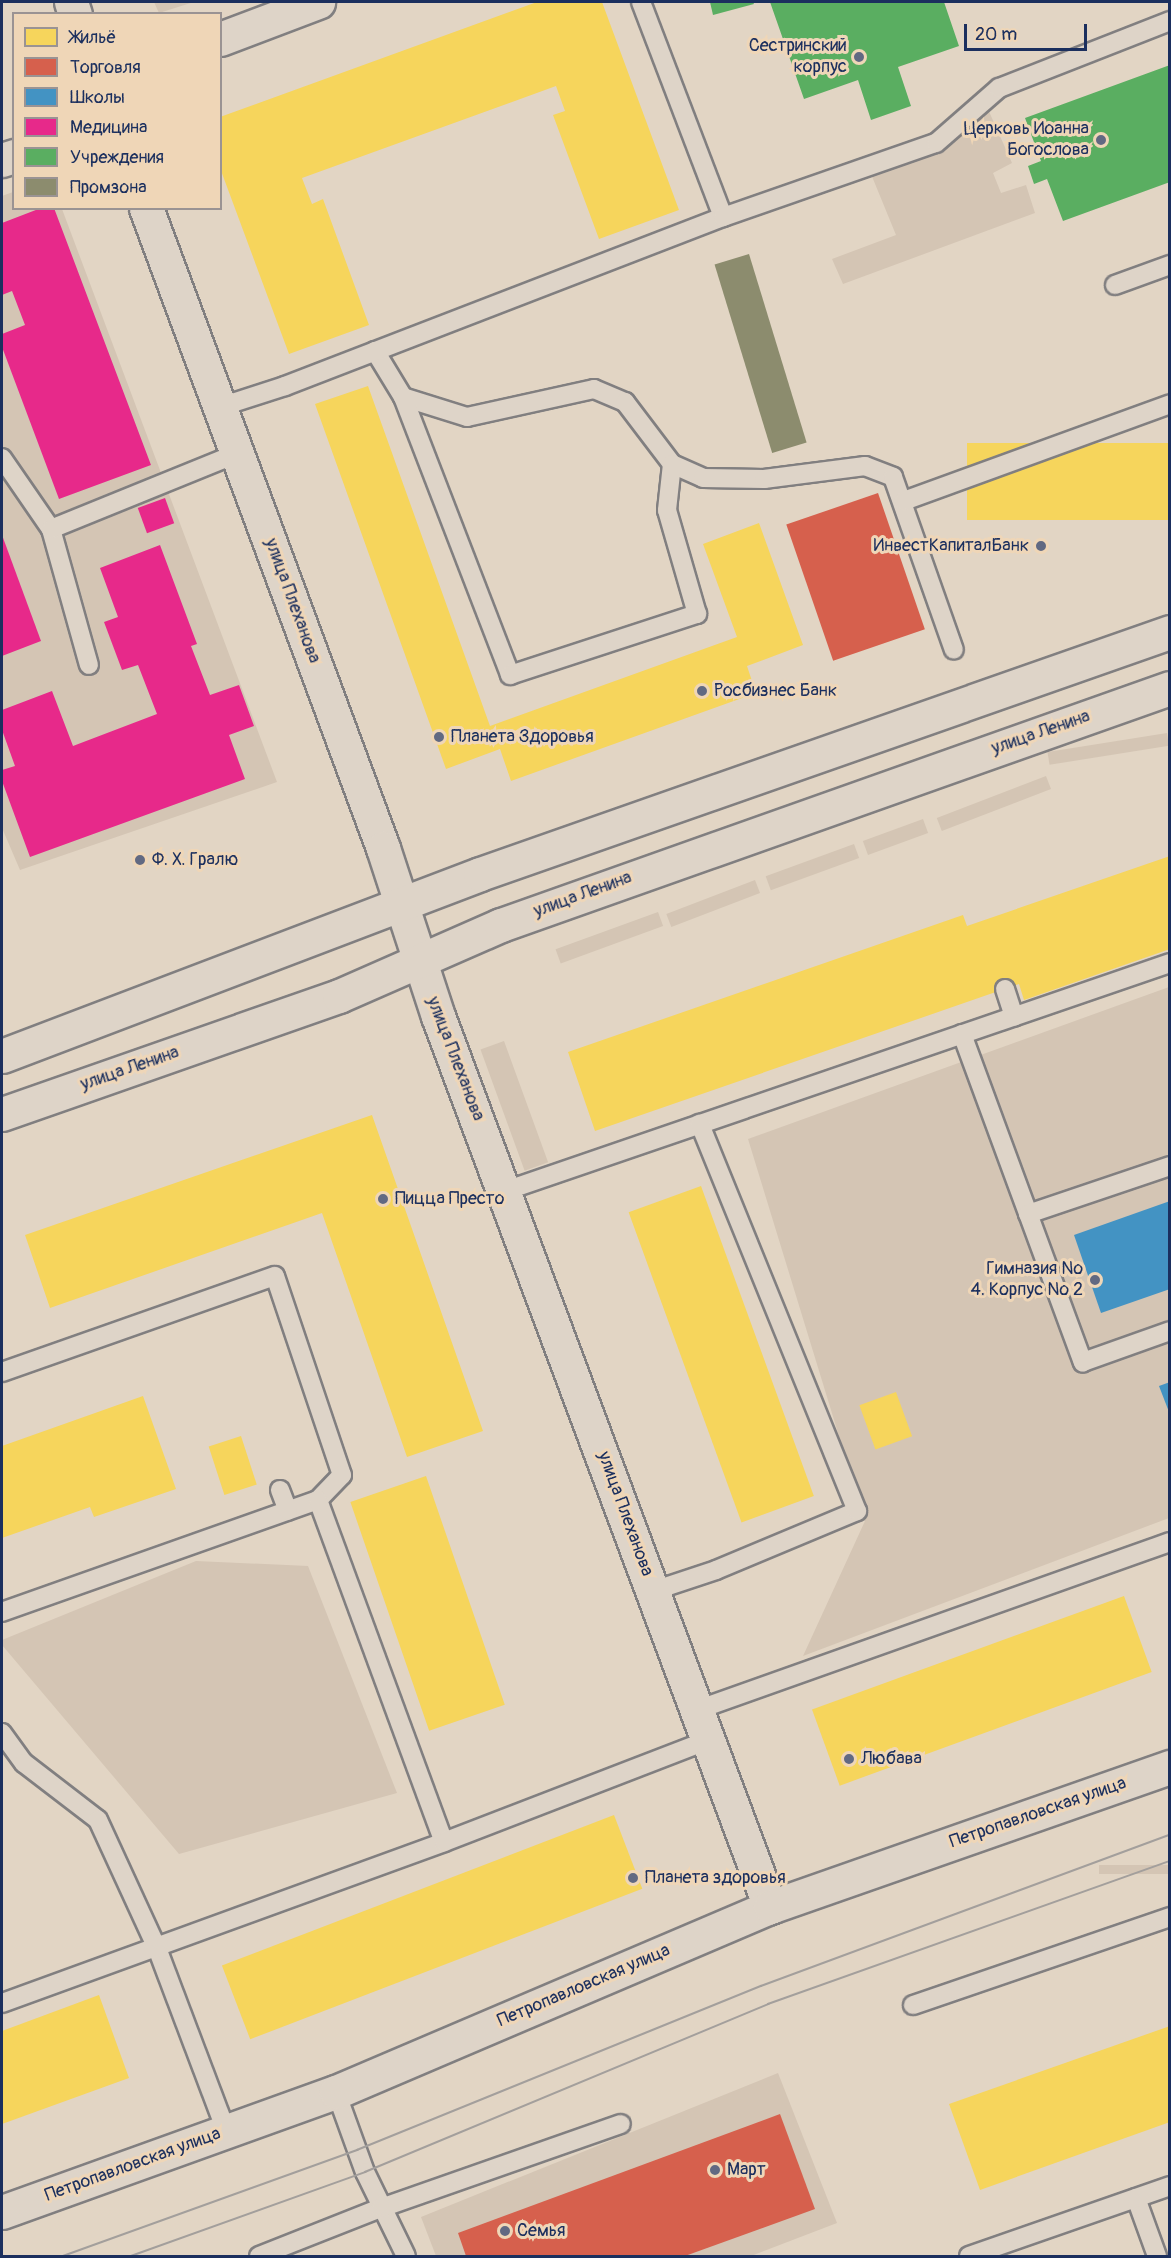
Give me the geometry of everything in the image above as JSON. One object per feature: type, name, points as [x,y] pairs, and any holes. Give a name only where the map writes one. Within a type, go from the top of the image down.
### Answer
[{"type":"main road","points":[[222,38],[318,2]]},
{"type":"main road","name":"улица Плеханова","points":[[147,210],[238,453],[401,905],[418,959],[653,1591],[694,1711],[770,1907]]},
{"type":"main road","points":[[2,1056],[480,873],[1170,632]]},
{"type":"main road","name":"улица Ленина","points":[[2,1114],[339,996],[418,959],[501,925],[1170,688]]},
{"type":"main road","name":"Петропавловская улица","points":[[2,2212],[336,2092],[770,1907],[1170,1767]]},
{"type":"lane","points":[[641,2],[723,217]]},
{"type":"lane","points":[[220,407],[375,351],[723,217],[936,142],[999,88],[1170,21]]},
{"type":"lane","points":[[1115,285],[1170,265]]},
{"type":"lane","points":[[375,351],[403,397],[510,675],[697,614],[667,510],[672,464]]},
{"type":"lane","points":[[403,397],[467,417],[594,388],[625,402],[672,464],[703,477],[764,480],[865,466],[893,477],[904,501],[954,650]]},
{"type":"lane","points":[[904,501],[1170,404]]},
{"type":"lane","points":[[51,529],[238,453]]},
{"type":"lane","points":[[2,458],[51,529],[89,665]]},
{"type":"lane","points":[[505,1191],[1170,963]]},
{"type":"lane","points":[[1005,989],[1014,1017]]},
{"type":"lane","points":[[962,1034],[1083,1362],[1170,1331]]},
{"type":"lane","points":[[653,1591],[716,1570],[857,1511],[700,1124]]},
{"type":"lane","points":[[1028,1214],[1170,1166]]},
{"type":"lane","points":[[2,1372],[275,1276],[342,1475],[318,1500],[2,1612]]},
{"type":"lane","points":[[280,1490],[288,1511]]},
{"type":"lane","points":[[318,1500],[444,1842]]},
{"type":"lane","points":[[694,1711],[1170,1542]]},
{"type":"lane","points":[[2,1733],[24,1763],[98,1820],[157,1948],[226,2131]]},
{"type":"lane","points":[[2,2003],[444,1842],[706,1741]]},
{"type":"lane","points":[[913,2005],[1170,1917]]},
{"type":"lane","points":[[336,2092],[381,2208],[406,2256]]},
{"type":"lane","points":[[259,2256],[381,2208],[621,2124]]},
{"type":"lane","points":[[969,2256],[1170,2186]]},
{"type":"lane","points":[[1136,2198],[1157,2256]]},
{"type":"shaded area","points":[[154,2],[194,2],[162,12],[159,12]]},
{"type":"shaded area","points":[[987,107],[1012,163],[993,173],[1001,193],[1026,185],[1035,213],[843,284],[832,259],[896,235],[871,174]]},
{"type":"shaded area","points":[[12,192],[12,210],[62,210],[277,782],[20,870],[2,828],[2,196]]},
{"type":"shaded area","points":[[1167,733],[1169,746],[1050,765],[1047,752]]},
{"type":"shaded area","points":[[1046,776],[1051,789],[942,831],[937,818]]},
{"type":"shaded area","points":[[923,819],[928,833],[868,855],[863,841]]},
{"type":"shaded area","points":[[854,844],[859,858],[771,890],[766,876]]},
{"type":"shaded area","points":[[755,880],[760,893],[671,927],[666,914]]},
{"type":"shaded area","points":[[658,912],[663,926],[561,963],[556,949]]},
{"type":"shaded area","points":[[1169,987],[1169,1518],[803,1656],[865,1521],[748,1139]]},
{"type":"shaded area","points":[[504,1041],[548,1162],[525,1171],[481,1050]]},
{"type":"shaded area","points":[[196,1561],[308,1566],[397,1793],[179,1854],[2,1645],[2,1640]]},
{"type":"shaded area","points":[[1099,1865],[1169,1865],[1169,1874],[1099,1874]]},
{"type":"shaded area","name":"Март","points":[[778,2073],[837,2223],[751,2256],[436,2256],[421,2217]]},
{"type":"building: Жильё","points":[[537,2],[602,2],[679,210],[599,239],[553,115],[565,111],[556,86],[302,178],[312,204],[323,199],[369,325],[289,354],[222,173],[222,116]]},
{"type":"building: Жильё","points":[[368,386],[490,726],[737,637],[703,544],[759,523],[803,645],[747,666],[756,693],[511,781],[500,749],[446,769],[315,404]]},
{"type":"building: Жильё","points":[[967,443],[1170,443],[1170,520],[967,520]]},
{"type":"building: Жильё","points":[[1170,856],[1170,949],[1024,1000],[1019,984],[595,1131],[568,1052],[963,915],[967,926]]},
{"type":"building: Жильё","points":[[372,1115],[483,1431],[407,1457],[322,1213],[50,1308],[25,1235]]},
{"type":"building: Жильё","points":[[701,1186],[814,1496],[742,1522],[629,1212]]},
{"type":"building: Жильё","points":[[896,1392],[912,1436],[875,1450],[859,1405]]},
{"type":"building: Жильё","points":[[143,1396],[176,1489],[94,1517],[90,1507],[2,1538],[2,1446]]},
{"type":"building: Жильё","points":[[241,1436],[257,1485],[224,1495],[209,1447]]},
{"type":"building: Жильё","points":[[426,1476],[505,1705],[429,1731],[350,1502]]},
{"type":"building: Жильё","points":[[1124,1596],[1152,1672],[840,1786],[812,1710]]},
{"type":"building: Жильё","points":[[614,1815],[642,1889],[250,2039],[222,1966]]},
{"type":"building: Жильё","points":[[99,1995],[129,2078],[2,2124],[2,2031]]},
{"type":"building: Жильё","points":[[1170,2026],[1170,2122],[980,2190],[949,2104]]},
{"type":"building: Торговля","points":[[878,493],[925,629],[833,661],[786,525]]},
{"type":"building: Торговля","name":"Март","points":[[780,2114],[815,2209],[685,2256],[466,2256],[458,2233]]},
{"type":"building: Школы","points":[[1170,1201],[1170,1289],[1101,1313],[1074,1235]]},
{"type":"building: Школы","points":[[1170,1382],[1170,1412],[1169,1412],[1159,1386]]},
{"type":"building: Медицина","points":[[36,210],[55,210],[151,465],[59,499],[2,347],[2,334],[25,325],[12,291],[2,295],[2,223]]},
{"type":"building: Медицина","points":[[165,498],[174,523],[147,533],[138,508]]},
{"type":"building: Медицина","points":[[2,535],[41,641],[2,656]]},
{"type":"building: Медицина","points":[[160,545],[197,644],[191,646],[210,695],[239,685],[254,726],[229,735],[245,779],[30,857],[2,781],[2,770],[15,766],[2,730],[2,710],[52,691],[73,746],[157,714],[138,665],[122,670],[104,622],[118,617],[100,568]]},
{"type":"building: Учреждения","points":[[710,2],[753,2],[754,4],[713,15]]},
{"type":"building: Учреждения","name":"Сестринский корпус","points":[[770,2],[944,2],[959,46],[898,67],[911,106],[871,120],[858,80],[804,99]]},
{"type":"building: Учреждения","name":"Церковь Иоанна Богослова","points":[[1170,65],[1170,182],[1063,221],[1047,179],[1034,184],[1028,166],[1041,161],[1025,118]]},
{"type":"building: Промзона","points":[[749,254],[807,442],[772,453],[715,265]]},
{"type":"tram line","points":[[63,2256],[357,2150],[761,1986],[1170,1835]]},
{"type":"tram line","points":[[131,2256],[365,2172],[768,2004],[1170,1861]]},
{"type":"place","name":"Сестринский корпус","points":[[859,57]]},
{"type":"place","name":"Церковь Иоанна Богослова","points":[[1101,140]]},
{"type":"place","name":"ИнвестКапиталБанк","points":[[1041,546]]},
{"type":"place","name":"Росбизнес Банк","points":[[702,691]]},
{"type":"place","name":"Планета Здоровья","points":[[439,737]]},
{"type":"place","name":"Ф. Х. Гралю","points":[[140,860]]},
{"type":"place","name":"Пицца Престо","points":[[383,1199]]},
{"type":"place","name":"Гимназия № 4. Корпус № 2","points":[[1095,1280]]},
{"type":"place","name":"Любава","points":[[849,1759]]},
{"type":"place","name":"Планета здоровья","points":[[633,1878]]},
{"type":"place","name":"Март","points":[[715,2170]]},
{"type":"place","name":"Семья","points":[[505,2231]]}]
